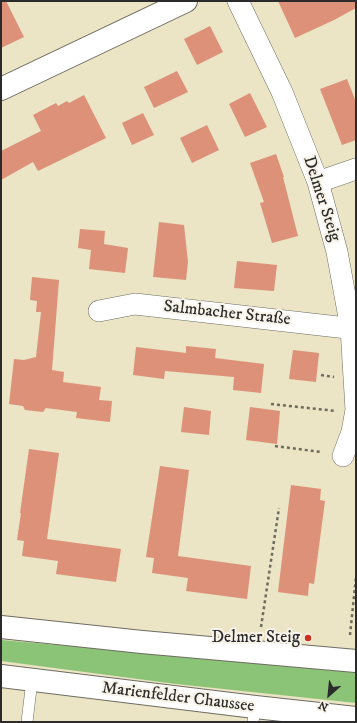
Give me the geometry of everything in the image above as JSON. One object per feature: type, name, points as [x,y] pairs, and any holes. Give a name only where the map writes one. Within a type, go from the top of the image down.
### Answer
[{"type":"main road","points":[[1,89],[186,1]]},
{"type":"main road","points":[[1,627],[142,642],[356,661]]},
{"type":"main road","name":"Marienfelder Chaussee","points":[[1,676],[254,714],[356,718]]},
{"type":"street","name":"Delmer Steig","points":[[238,1],[282,92],[318,182],[337,252],[354,329],[350,410],[352,432],[343,456]]},
{"type":"street","points":[[318,182],[356,168]]},
{"type":"street","name":"Salmbacher Straße","points":[[99,311],[135,304],[354,329]]},
{"type":"lane","points":[[27,722],[32,680]]},
{"type":"path","points":[[321,375],[335,377]]},
{"type":"path","points":[[271,404],[350,410]]},
{"type":"path","points":[[275,446],[321,452]]},
{"type":"path","points":[[261,627],[279,508]]},
{"type":"path","points":[[350,635],[356,578]]},
{"type":"green space","points":[[1,640],[356,671],[356,703],[176,684],[1,661]]},
{"type":"building","points":[[1,1],[6,1],[24,37],[1,48]]},
{"type":"building","points":[[278,1],[356,1],[356,8],[295,38]]},
{"type":"building","points":[[210,26],[223,52],[197,65],[184,39]]},
{"type":"building","points":[[177,71],[188,92],[154,108],[144,87]]},
{"type":"building","points":[[347,79],[356,102],[356,140],[342,145],[320,89]]},
{"type":"building","points":[[250,93],[267,127],[245,137],[229,104]]},
{"type":"building","points":[[84,95],[106,138],[38,171],[33,162],[1,180],[1,151],[41,131],[33,115],[56,103],[58,106],[67,101],[69,103]]},
{"type":"building","points":[[143,113],[154,135],[132,145],[122,123]]},
{"type":"building","points":[[207,125],[219,150],[192,163],[180,138]]},
{"type":"building","points":[[276,154],[284,177],[298,236],[272,243],[260,203],[264,202],[250,163]]},
{"type":"building","points":[[159,222],[184,225],[188,262],[186,280],[153,277]]},
{"type":"building","points":[[80,229],[105,231],[104,244],[128,248],[125,273],[89,269],[91,250],[78,248]]},
{"type":"building","points":[[237,261],[277,265],[274,291],[234,288]]},
{"type":"building","points":[[32,277],[59,280],[52,370],[64,372],[63,382],[101,387],[99,400],[112,401],[110,422],[76,418],[77,412],[46,408],[43,412],[25,410],[23,406],[9,404],[14,359],[24,360],[36,357],[41,312],[36,312],[37,301],[30,300]]},
{"type":"building","points":[[186,346],[216,349],[215,358],[264,364],[261,393],[233,390],[234,377],[165,371],[164,379],[133,375],[136,347],[186,353]]},
{"type":"building","points":[[293,350],[319,353],[316,382],[289,379]]},
{"type":"building","points":[[184,407],[211,411],[209,435],[181,432]]},
{"type":"building","points":[[250,407],[280,411],[277,444],[246,440]]},
{"type":"building","points":[[29,449],[59,453],[47,539],[121,549],[116,582],[56,574],[58,561],[22,556],[24,541],[17,540]]},
{"type":"building","points":[[160,466],[189,470],[178,556],[251,566],[247,599],[186,591],[188,578],[152,573],[154,558],[146,557]]},
{"type":"building","points":[[291,485],[321,489],[320,500],[325,501],[314,584],[309,583],[308,596],[278,592]]},
{"type":"place","name":"Delmer Steig","points":[[308,638]]}]
